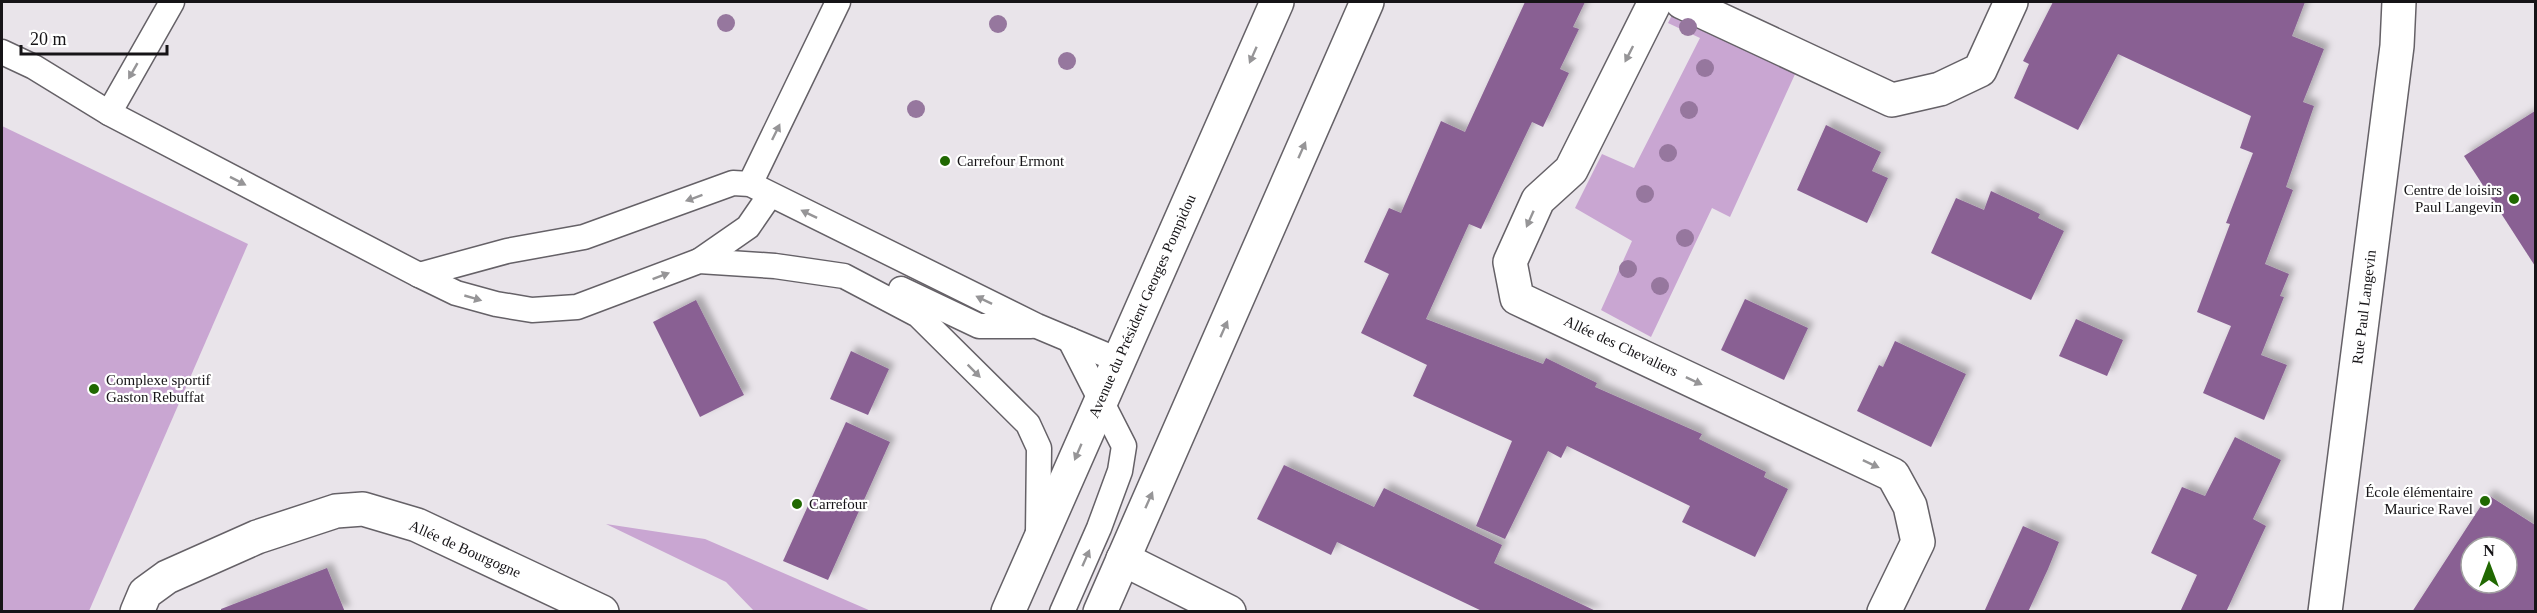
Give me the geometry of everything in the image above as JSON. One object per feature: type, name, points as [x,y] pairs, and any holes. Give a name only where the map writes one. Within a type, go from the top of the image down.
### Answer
[{"type":"street","name":"Avenue du Président Georges Pompidou","points":[[1008,612],[1277,2]]},
{"type":"street","name":"Allée des Chevaliers","points":[[1655,2],[1570,170],[1538,200],[1510,262],[1517,298],[1893,475],[1911,506],[1918,543],[1884,612]]},
{"type":"street","points":[[1682,2],[1892,100],[1940,89],[1980,70],[2012,2]]},
{"type":"street","name":"Rue Paul Langevin","points":[[2325,612],[2397,46],[2399,2]]},
{"type":"street","points":[[1100,612],[1363,7]]},
{"type":"street","name":"Allée de Bourgogne","points":[[137,612],[145,593],[167,577],[257,537],[336,511],[363,509],[417,525],[602,612]]},
{"type":"street","points":[[1123,560],[1229,612]]},
{"type":"lane","points":[[109,113],[172,2]]},
{"type":"lane","points":[[2,52],[34,67],[109,113],[419,275],[456,293],[496,304],[532,310],[577,307],[699,261],[748,227],[760,189],[838,2]]},
{"type":"lane","points":[[419,275],[507,251],[584,237],[733,183],[760,189],[1037,326],[1118,360]]},
{"type":"lane","points":[[699,261],[775,266],[844,276],[875,276],[979,326],[1037,326]]},
{"type":"lane","points":[[844,276],[918,315],[1028,424],[1039,448],[1038,545]]},
{"type":"lane","points":[[1062,612],[1099,528],[1120,471],[1124,446],[1070,340]]},
{"type":"shaded area","points":[[1673,13],[1796,72],[1730,217],[1712,208],[1651,337],[1601,310],[1632,241],[1575,208],[1602,154],[1634,168],[1700,38],[1668,23]]},
{"type":"shaded area","name":"Complexe sportif Gaston Rebuffat","points":[[2,126],[248,244],[89,611],[2,611]]},
{"type":"shaded area","points":[[606,524],[705,539],[871,611],[754,611],[726,582]]},
{"type":"building","points":[[1525,2],[1585,2],[1573,27],[1579,29],[1560,69],[1569,73],[1543,127],[1532,122],[1481,229],[1469,224],[1426,319],[1543,364],[1546,358],[1597,383],[1595,387],[1702,434],[1699,439],[1766,472],[1764,477],[1788,489],[1755,557],[1682,522],[1690,506],[1567,446],[1561,458],[1548,451],[1505,539],[1476,526],[1512,441],[1413,396],[1427,365],[1361,333],[1389,274],[1364,262],[1389,208],[1401,213],[1441,121],[1465,132]]},
{"type":"building","points":[[2053,2],[2305,2],[2292,36],[2324,49],[2303,102],[2314,106],[2286,187],[2293,190],[2265,264],[2289,274],[2280,296],[2284,297],[2261,355],[2287,365],[2264,420],[2203,393],[2231,326],[2197,312],[2230,224],[2226,223],[2253,153],[2240,148],[2251,116],[2118,54],[2078,130],[2014,98],[2029,64],[2023,61]]},
{"type":"building","name":"Centre de loisirs Paul Langevin","points":[[2535,111],[2535,266],[2464,156]]},
{"type":"building","points":[[1826,125],[1881,152],[1872,171],[1888,178],[1867,223],[1797,190]]},
{"type":"building","points":[[1991,191],[2040,214],[2038,218],[2064,231],[2031,300],[1931,253],[1956,198],[1984,210]]},
{"type":"building","points":[[1745,299],[1808,328],[1784,380],[1721,350]]},
{"type":"building","points":[[696,300],[744,395],[700,417],[653,322]]},
{"type":"building","points":[[2076,319],[2123,340],[2107,376],[2059,356]]},
{"type":"building","points":[[1895,341],[1966,374],[1931,447],[1857,411],[1879,365],[1883,367]]},
{"type":"building","points":[[851,351],[889,369],[868,415],[830,399]]},
{"type":"building","points":[[846,422],[890,442],[828,580],[783,561]]},
{"type":"building","points":[[2235,437],[2281,460],[2253,519],[2266,526],[2226,612],[2180,612],[2197,575],[2151,553],[2182,487],[2205,496]]},
{"type":"building","points":[[1284,465],[1374,507],[1384,488],[1502,545],[1494,563],[1598,612],[1484,612],[1337,542],[1331,555],[1257,519]]},
{"type":"building","points":[[2488,495],[2535,525],[2535,612],[2412,612],[2459,540],[2459,595],[2519,595],[2519,535],[2462,535]]},
{"type":"building","points":[[2023,526],[2059,542],[2048,569],[2028,612],[1984,612]]},
{"type":"building","points":[[327,568],[345,612],[221,612],[221,609]]},
{"type":"place","name":"Carrefour Ermont","points":[[945,161]]},
{"type":"place","name":"Centre de loisirs Paul Langevin","points":[[2514,199]]},
{"type":"place","name":"Complexe sportif Gaston Rebuffat","points":[[94,389]]},
{"type":"place","name":"École élémentaire Maurice Ravel","points":[[2485,501]]},
{"type":"place","name":"Carrefour","points":[[797,504]]}]
